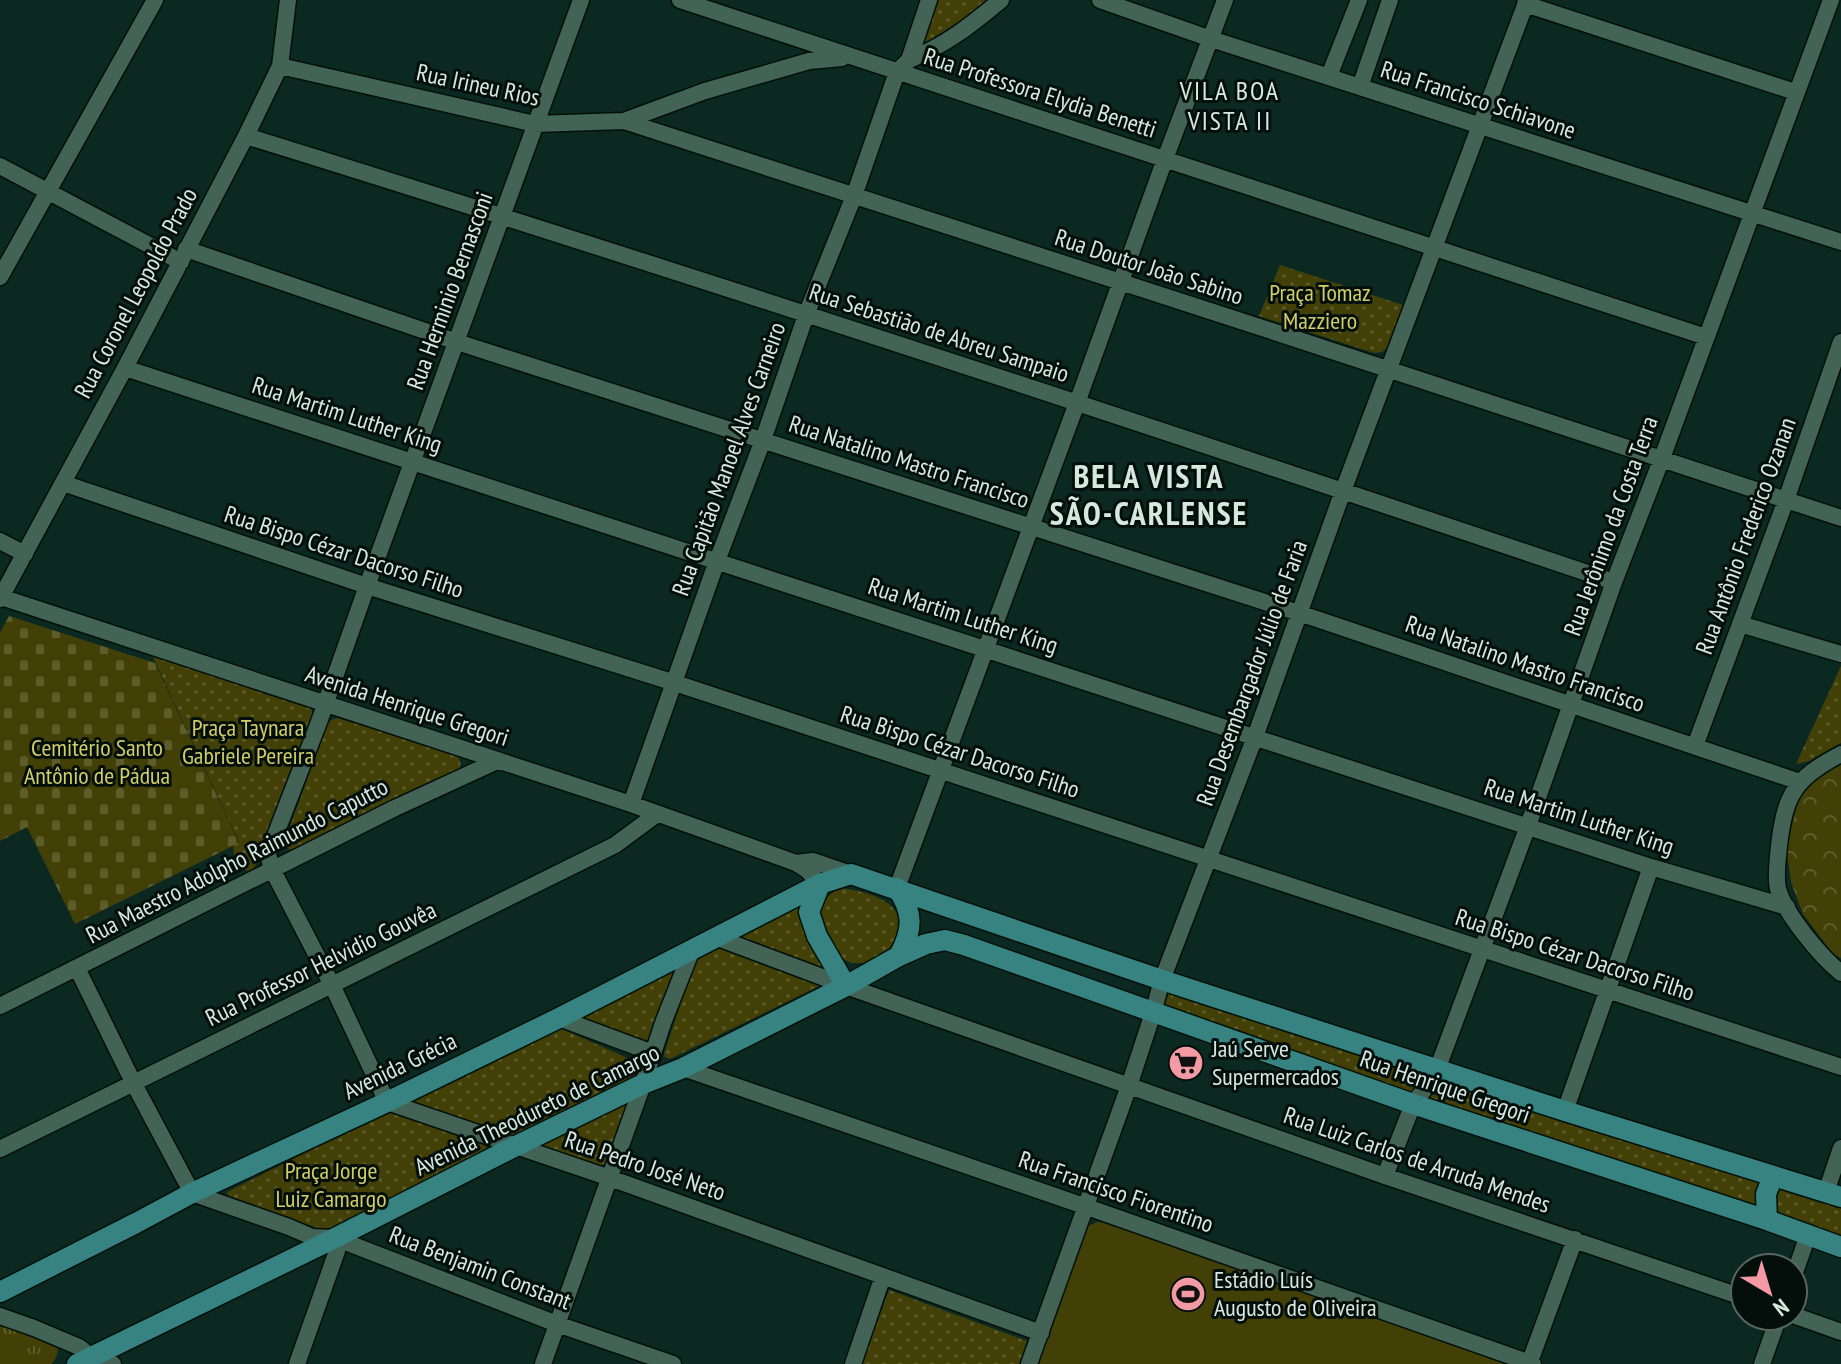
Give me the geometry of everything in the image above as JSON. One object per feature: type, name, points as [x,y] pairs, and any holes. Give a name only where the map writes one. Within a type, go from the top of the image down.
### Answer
[{"type":"main road","points":[[851,874],[897,888],[906,901],[910,917],[909,934],[899,956],[846,986],[817,936],[809,912],[820,884],[851,874]]},
{"type":"main road","name":"Avenida Grécia","points":[[0,1292],[192,1193],[559,1018],[820,884]]},
{"type":"main road","name":"Rua Henrique Gregori","points":[[897,888],[1162,980],[1437,1070],[1833,1194]]},
{"type":"main road","name":"Rua Henrique Gregori","points":[[899,956],[926,944],[945,940],[964,945],[1413,1104],[1841,1247]]},
{"type":"main road","name":"Avenida Theodureto de Camargo","points":[[84,1360],[846,986]]},
{"type":"main road","points":[[1767,1220],[1766,1194],[1773,1176]]},
{"type":"street","points":[[0,277],[155,0]]},
{"type":"street","name":"Rua Coronel Leopoldo Prado","points":[[1,598],[125,368],[280,66],[288,0]]},
{"type":"street","name":"Rua Herminio Bernasconi","points":[[272,869],[268,854],[581,0]]},
{"type":"street","name":"Rua Professora Elydia Benetti","points":[[680,0],[851,57],[903,66],[1165,159],[1706,337]]},
{"type":"street","name":"Rua Capitão Manoel Alves Carneiro","points":[[631,804],[806,315],[929,0]]},
{"type":"street","points":[[903,66],[937,49],[1001,0]]},
{"type":"street","name":"Rua Francisco Schiavone","points":[[1100,0],[1211,39],[1841,242]]},
{"type":"street","points":[[897,888],[1225,0]]},
{"type":"street","points":[[1329,76],[1359,0]]},
{"type":"street","points":[[1360,87],[1390,0]]},
{"type":"street","name":"Rua Jerônimo da Costa Terra","points":[[1385,1176],[1413,1104],[1437,1070],[1614,582],[1831,0]]},
{"type":"street","points":[[1526,2],[1795,92]]},
{"type":"street","name":"Rua Desembargador Júlio de Faria","points":[[1029,1364],[1129,1086],[1162,980],[1526,2]]},
{"type":"street","name":"Rua Irineu Rios","points":[[280,66],[535,124],[624,121],[705,91],[809,61],[851,57]]},
{"type":"street","name":"Rua Doutor João Sabino","points":[[624,121],[1841,518]]},
{"type":"street","name":"Rua Sebastião de Abreu Sampaio","points":[[246,136],[503,216],[1077,403],[1614,582]]},
{"type":"street","name":"Rua Natalino Mastro Francisco","points":[[0,166],[48,192],[184,255],[1299,613],[1800,782]]},
{"type":"street","name":"Rua Antônio Frederico Ozanan","points":[[1695,746],[1786,500],[1835,379],[1841,342]]},
{"type":"street","name":"Rua Martim Luther King","points":[[125,368],[1651,867],[1787,907]]},
{"type":"street","name":"Rua Bispo Cézar Dacorso Filho","points":[[63,483],[367,586],[675,683],[1841,1067]]},
{"type":"street","points":[[0,541],[25,554]]},
{"type":"street","name":"Avenida Henrique Gregori","points":[[1,598],[631,804],[796,863]]},
{"type":"street","points":[[1740,624],[1841,654]]},
{"type":"street","points":[[1841,754],[1814,769],[1790,796],[1782,822],[1778,854],[1778,889],[1787,907],[1826,961],[1841,973]]},
{"type":"street","name":"Rua Maestro Adolpho Raimundo Caputto","points":[[0,1006],[395,808],[497,761]]},
{"type":"street","name":"Rua Professor Helvidio Gouvêa","points":[[0,1149],[615,845],[657,814]]},
{"type":"street","points":[[796,863],[813,861],[851,874]]},
{"type":"street","points":[[796,863],[820,884]]},
{"type":"street","points":[[1565,1111],[1651,867]]},
{"type":"street","points":[[272,869],[332,985],[387,1102]]},
{"type":"street","name":"Rua Luiz Carlos de Arruda Mendes","points":[[718,938],[1385,1176],[1729,1292]]},
{"type":"street","points":[[543,1364],[691,952]]},
{"type":"street","points":[[77,968],[192,1193]]},
{"type":"street","points":[[559,1018],[653,1053]]},
{"type":"street","name":"Rua Francisco Fiorentino","points":[[683,1068],[1530,1364]]},
{"type":"street","name":"Rua Pedro José Neto","points":[[387,1102],[610,1178],[1041,1333]]},
{"type":"street","points":[[1833,1194],[1841,1148]]},
{"type":"street","name":"Rua Benjamin Constant","points":[[192,1193],[312,1237],[335,1238],[557,1324],[673,1364]]},
{"type":"street","points":[[1802,1252],[1808,1235]]},
{"type":"street","points":[[297,1364],[337,1251],[335,1238]]},
{"type":"street","points":[[1530,1364],[1575,1239]]},
{"type":"street","points":[[853,1364],[883,1276]]},
{"type":"street","points":[[0,1316],[79,1347],[84,1360],[113,1364]]},
{"type":"street","points":[[1809,1321],[1841,1332]]},
{"type":"street","points":[[1762,1364],[1773,1332]]},
{"type":"green space","points":[[933,0],[986,0],[922,45]]},
{"type":"green space","name":"Praça Tomaz Mazziero","points":[[1280,265],[1403,305],[1387,348],[1374,353],[1259,316]]},
{"type":"green space","name":"Cemitério Santo Antônio de Pádua","points":[[9,616],[155,663],[239,843],[75,924],[27,827],[0,841],[0,633]]},
{"type":"green space","name":"Praça Taynara Gabriele Pereira","points":[[152,655],[312,709],[258,862],[251,871],[235,869],[233,845],[239,842]]},
{"type":"green space","points":[[1841,666],[1841,743],[1809,761],[1796,764]]},
{"type":"green space","points":[[337,718],[456,754],[460,765],[456,772],[294,852],[286,847],[285,840],[327,725]]},
{"type":"green space","points":[[1841,758],[1841,958],[1833,954],[1803,914],[1791,882],[1786,846],[1792,811],[1811,780]]},
{"type":"green space","points":[[840,888],[872,895],[891,906],[900,923],[896,942],[889,951],[868,962],[858,963],[841,958],[834,951],[820,913],[825,900]]},
{"type":"green space","points":[[803,898],[803,919],[808,940],[834,974],[730,940]]},
{"type":"green space","points":[[720,943],[821,985],[670,1059],[665,1057],[695,960]]},
{"type":"green space","points":[[679,961],[649,1045],[576,1020]]},
{"type":"green space","points":[[1174,976],[1841,1207],[1841,1240],[1164,1007]]},
{"type":"green space","name":"Praça Jorge Luiz Camargo","points":[[560,1028],[641,1064],[634,1077],[511,1137],[409,1102]]},
{"type":"green space","points":[[636,1094],[607,1162],[585,1165],[544,1145],[545,1141]]},
{"type":"green space","name":"Praça Jorge Luiz Camargo","points":[[391,1110],[481,1141],[487,1146],[483,1152],[327,1231],[229,1198],[227,1192]]},
{"type":"green space","name":"Estádio Luís Augusto de Oliveira","points":[[1097,1222],[1514,1364],[1038,1364],[1088,1226]]},
{"type":"green space","points":[[889,1290],[1027,1341],[1019,1364],[862,1364]]},
{"type":"green space","points":[[0,1320],[57,1344],[58,1352],[53,1362],[0,1364]]},
{"type":"place","name":"Jaú Serve Supermercados","points":[[1186,1063]]},
{"type":"place","name":"Estádio Luís Augusto de Oliveira","points":[[1188,1294]]},
{"type":"district","name":"VILA BOA VISTA II","points":[[1230,106]]},
{"type":"district","name":"BELA VISTA SÃO-CARLENSE","points":[[1149,496]]}]
